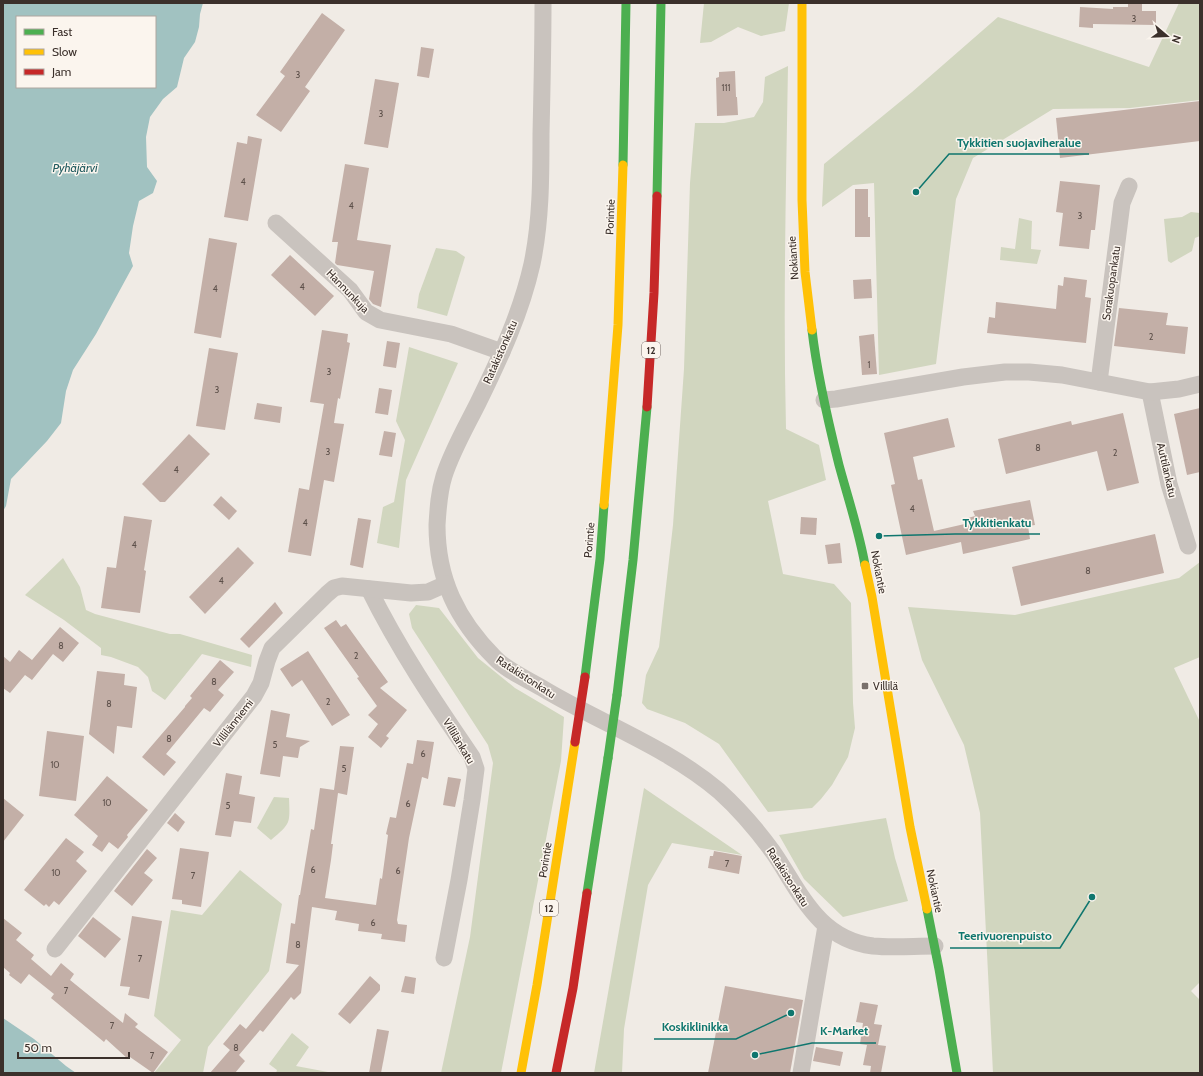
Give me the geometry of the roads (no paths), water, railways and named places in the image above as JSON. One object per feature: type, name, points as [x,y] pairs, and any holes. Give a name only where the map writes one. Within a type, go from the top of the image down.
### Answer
[{"type":"main road","name":"Porintie","points":[[521,1073],[537,985],[585,677],[600,559],[618,325],[623,187],[626,3]]},
{"type":"main road","name":"12","points":[[556,1073],[573,988],[618,695],[633,566],[652,333],[658,190],[661,3]]},
{"type":"main road","name":"Nokiantie","points":[[802,3],[802,200],[805,272],[813,342],[824,400],[839,464],[860,538],[872,598],[910,827],[946,1003],[957,1073]]},
{"type":"street","name":"Ratakistonkatu","points":[[544,3],[540,201],[532,264],[522,299],[502,352],[456,446],[444,477],[438,501],[438,552],[446,584],[458,613],[476,638],[498,662],[571,706],[687,767],[718,790],[758,832],[773,852],[809,909],[826,926],[847,939],[871,946],[935,946]]},
{"type":"street","name":"Sorakuopankatu","points":[[1099,382],[1122,203],[1129,186]]},
{"type":"street","name":"Hannunkuja","points":[[276,224],[350,290],[366,312],[380,320],[451,334],[502,352]]},
{"type":"street","points":[[824,400],[836,400],[963,377],[1004,372],[1029,372],[1062,375],[1150,392],[1179,389],[1200,384]]},
{"type":"street","name":"Auttilankatu","points":[[1150,392],[1169,484],[1188,546]]},
{"type":"street","name":"Villilänniemi","points":[[55,949],[254,696],[261,684],[267,660],[272,648],[334,588],[353,586],[411,593],[428,592],[446,584]]},
{"type":"street","name":"Villilänkatu","points":[[369,589],[379,610],[416,671],[472,757],[476,769],[459,880],[444,958]]},
{"type":"street","points":[[801,1073],[826,926]]},
{"type":"water","name":"Pyhäjärvi","points":[[3,3],[203,3],[195,42],[184,58],[177,87],[163,99],[150,117],[146,137],[147,167],[157,181],[153,193],[139,201],[129,253],[133,266],[96,334],[73,370],[66,391],[61,423],[47,441],[11,479],[6,506],[3,511]]},
{"type":"water","points":[[3,1018],[34,1039],[76,1073],[3,1073]]},
{"type":"place","name":"Tykkitien suojaviheralue","points":[[916,192]]},
{"type":"place","name":"Tykkitienkatu","points":[[879,536]]},
{"type":"place","name":"Villilä","points":[[865,686]]},
{"type":"place","name":"Teerivuorenpuisto","points":[[1092,897]]},
{"type":"place","name":"Koskiklinikka","points":[[791,1013]]},
{"type":"place","name":"K-Market","points":[[755,1055]]}]
